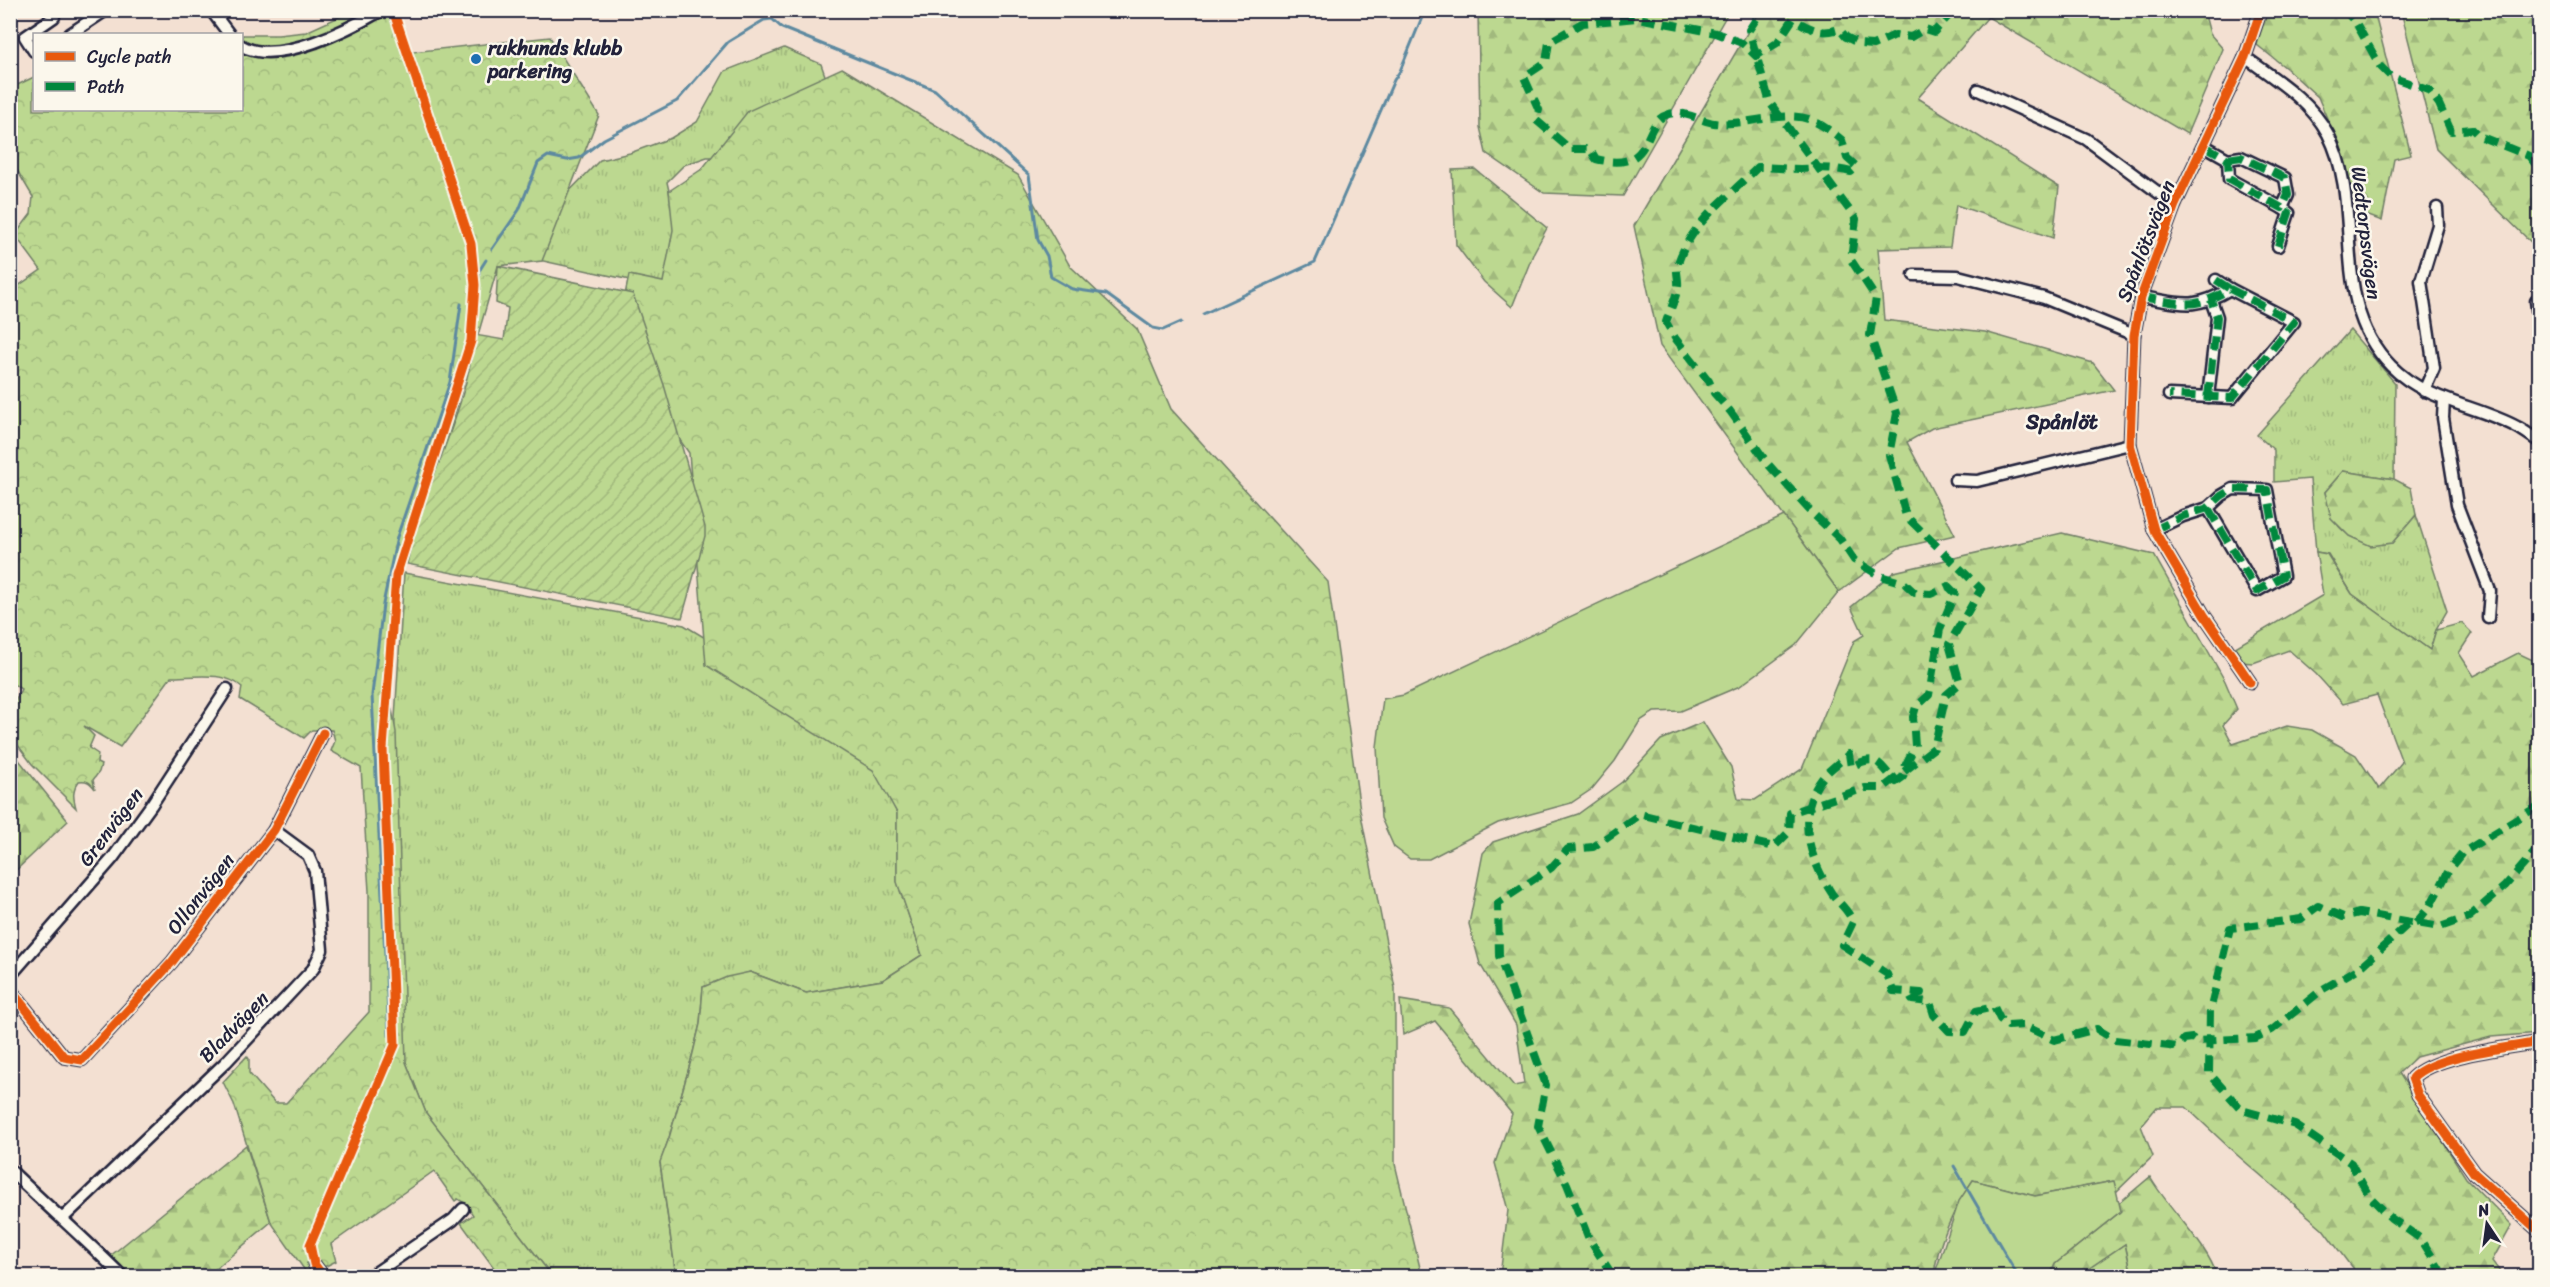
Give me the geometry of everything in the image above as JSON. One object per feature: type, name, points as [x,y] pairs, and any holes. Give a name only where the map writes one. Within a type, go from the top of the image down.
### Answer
[{"type":"street","points":[[72,33],[106,10]]},
{"type":"street","points":[[211,10],[228,33]]},
{"type":"street","points":[[243,45],[258,51],[278,50],[315,42],[382,10]]},
{"type":"street","name":"Spånlötsvägen","points":[[2250,682],[2204,615],[2154,530],[2130,444],[2134,335],[2140,297],[2175,205],[2246,57],[2261,10]]},
{"type":"street","points":[[33,49],[25,37],[54,17]]},
{"type":"street","name":"Wedtorpsvägen","points":[[2246,57],[2288,88],[2310,108],[2327,132],[2339,160],[2345,189],[2355,304],[2365,330],[2377,350],[2391,367],[2424,390],[2516,426],[2540,442]]},
{"type":"street","name":"Spånlötsvägen","points":[[1978,90],[2086,139],[2175,205]]},
{"type":"street","points":[[2205,146],[2228,159],[2241,157],[2285,178],[2288,195],[2282,208]]},
{"type":"street","points":[[2228,159],[2229,179],[2289,213],[2278,246]]},
{"type":"street","points":[[2424,390],[2434,368],[2421,280],[2438,225],[2437,208]]},
{"type":"street","name":"Spånlötsvägen","points":[[1914,275],[1958,276],[2044,298],[2134,335]]},
{"type":"street","points":[[2169,395],[2232,398],[2294,322],[2216,280]]},
{"type":"street","points":[[2140,297],[2193,305],[2211,300],[2230,289]]},
{"type":"street","points":[[2208,397],[2217,317],[2211,300]]},
{"type":"street","points":[[2536,301],[2540,331]]},
{"type":"street","points":[[2444,399],[2443,418],[2457,505],[2490,591],[2488,618]]},
{"type":"street","points":[[1955,480],[1977,481],[2130,444]]},
{"type":"street","points":[[2154,530],[2183,516],[2208,508],[2233,489],[2267,490],[2283,576],[2257,591],[2208,508]]},
{"type":"street","name":"Grenvägen","points":[[10,976],[112,859],[152,804],[227,689]]},
{"type":"street","name":"Ollonvägen","points":[[10,989],[64,1057],[82,1060],[172,962],[274,830],[323,733]]},
{"type":"street","name":"Bladvägen","points":[[63,1218],[226,1062],[314,969],[322,950],[315,871],[308,855],[274,830]]},
{"type":"street","points":[[2540,1042],[2470,1055],[2427,1066],[2412,1078],[2418,1095],[2474,1173],[2540,1232]]},
{"type":"street","points":[[10,1170],[122,1276]]},
{"type":"street","points":[[372,1276],[453,1220],[463,1209]]},
{"type":"street","points":[[314,1264],[323,1276]]},
{"type":"green space","points":[[1478,10],[1729,11],[1623,196],[1544,193],[1486,153],[1480,127]]},
{"type":"green space","points":[[352,11],[387,11],[403,53],[550,37],[599,115],[542,261],[498,266],[442,459],[395,591],[388,687],[396,732],[406,1062],[426,1113],[552,1276],[500,1276],[461,1223],[473,1215],[466,1204],[458,1199],[455,1201],[434,1171],[331,1244],[336,1261],[308,1275],[271,1222],[234,1104],[223,1082],[247,1056],[249,1073],[275,1103],[286,1103],[369,1012],[369,891],[361,768],[331,751],[335,741],[332,730],[312,730],[304,738],[240,699],[242,687],[235,682],[208,676],[171,677],[120,747],[84,726],[94,736],[89,748],[98,754],[97,763],[101,765],[93,780],[95,789],[86,781],[79,781],[74,794],[76,808],[32,764],[11,736],[11,711],[21,689],[10,682],[11,291],[41,270],[15,235],[31,214],[33,197],[11,160],[11,88],[33,77],[33,111],[243,111],[243,35],[306,32]]},
{"type":"green space","points":[[1760,11],[2204,11],[2210,34],[2223,49],[2187,134],[1988,17],[1918,98],[2059,187],[2053,238],[1956,205],[1950,247],[1878,249],[1884,320],[1985,332],[2093,363],[2114,390],[1932,428],[1907,442],[1955,535],[1899,548],[1839,592],[1660,346],[1634,226]]},
{"type":"green space","points":[[2265,11],[2374,11],[2411,155],[2394,159],[2382,221],[2358,212],[2345,161],[2318,97],[2257,45]]},
{"type":"green space","points":[[2401,11],[2539,11],[2539,250],[2436,149]]},
{"type":"green space","points":[[784,48],[821,64],[830,90],[734,157],[707,157],[684,165],[667,182],[682,250],[671,289],[534,259],[545,216],[600,160],[630,153],[671,138],[697,122],[725,71]]},
{"type":"green space","points":[[842,68],[1018,175],[1070,266],[1137,329],[1171,409],[1328,582],[1360,810],[1395,988],[1395,1164],[1422,1276],[676,1276],[660,1162],[692,1057],[700,1024],[703,987],[727,977],[750,972],[806,993],[883,980],[922,955],[897,882],[897,813],[873,770],[706,665],[689,453],[656,406],[625,295],[629,275],[663,282],[673,230],[669,191],[702,169],[748,111]]},
{"type":"green space","points":[[1475,169],[1547,228],[1534,252],[1512,307],[1484,282],[1456,245],[1452,170]]},
{"type":"green space","points":[[498,266],[633,294],[664,385],[705,527],[705,536],[682,618],[407,564],[423,507],[463,394],[475,335],[504,340],[508,308],[496,303]]},
{"type":"green space","points":[[2350,330],[2395,383],[2394,479],[2343,471],[2325,492],[2329,508],[2334,519],[2346,533],[2365,539],[2392,543],[2416,515],[2447,611],[2436,630],[2430,650],[2352,594],[2328,554],[2316,552],[2310,479],[2274,482],[2274,450],[2257,435]]},
{"type":"green space","points":[[2343,471],[2394,479],[2411,488],[2416,515],[2392,543],[2371,546],[2349,536],[2331,518],[2325,492]]},
{"type":"green space","points":[[1784,516],[1839,592],[1796,645],[1740,686],[1681,711],[1654,712],[1640,721],[1615,761],[1592,789],[1571,803],[1498,823],[1429,859],[1410,859],[1394,847],[1381,818],[1377,747],[1383,699],[1404,695]]},
{"type":"green space","points":[[2062,533],[2154,555],[2225,681],[2237,709],[2223,725],[2233,744],[2287,726],[2312,730],[2356,755],[2379,789],[2402,762],[2377,695],[2343,704],[2316,674],[2289,650],[2253,663],[2240,662],[2232,649],[2323,595],[2316,552],[2327,554],[2352,594],[2430,650],[2436,630],[2462,623],[2472,633],[2459,653],[2474,676],[2518,653],[2539,663],[2539,1033],[2491,1037],[2416,1057],[2399,1073],[2466,1178],[2512,1225],[2492,1261],[2503,1276],[2358,1276],[2323,1229],[2236,1154],[2186,1107],[2157,1107],[2141,1126],[2153,1156],[2116,1192],[2113,1181],[2035,1196],[1973,1180],[1948,1226],[1934,1276],[1500,1276],[1508,1210],[1495,1163],[1512,1114],[1435,1021],[1403,1035],[1400,1000],[1449,1008],[1514,1086],[1524,1084],[1516,1025],[1480,964],[1469,924],[1483,853],[1493,842],[1578,814],[1622,782],[1661,740],[1703,722],[1731,767],[1738,799],[1755,800],[1802,769],[1854,641],[1864,635],[1851,607],[1894,572]]},
{"type":"green space","points":[[404,573],[684,625],[720,647],[787,591],[897,813],[897,881],[922,955],[883,980],[806,993],[750,972],[703,987],[700,1024],[692,1057],[660,1163],[676,1276],[552,1276],[426,1113],[398,1042],[394,735]]},
{"type":"green space","points":[[11,750],[68,821],[11,875]]},
{"type":"green space","points":[[246,1145],[271,1222],[207,1276],[128,1276],[109,1257]]},
{"type":"green space","points":[[2150,1177],[2205,1251],[2217,1276],[2132,1276],[2125,1244],[2078,1276],[2050,1276],[2055,1264],[2120,1212],[2119,1203]]},
{"type":"green space","points":[[1973,1180],[2035,1196],[2114,1181],[2121,1211],[2055,1264],[2050,1276],[1934,1276],[1959,1201]]},
{"type":"green space","points":[[2125,1244],[2132,1276],[2078,1276]]},
{"type":"waterway","points":[[1203,314],[1315,262],[1425,10]]},
{"type":"waterway","points":[[492,249],[519,210],[538,163],[548,156],[567,160],[579,158],[604,139],[677,101],[728,42],[764,20],[772,19],[782,28],[935,90],[1029,175],[1038,240],[1047,256],[1051,277],[1072,289],[1106,294],[1153,328],[1163,330],[1181,322]]},
{"type":"waterway","points":[[479,286],[479,271],[486,260]]},
{"type":"waterway","points":[[389,1036],[372,695],[383,604],[397,537],[450,382],[461,304]]},
{"type":"waterway","points":[[1954,1166],[2018,1276]]},
{"type":"marked path","points":[[1613,1276],[1589,1239],[1567,1184],[1538,1126],[1546,1085],[1499,956],[1498,903],[1551,868],[1568,849],[1593,847],[1640,814],[1774,847],[1789,832],[1790,813],[1865,788],[1883,788],[1934,748],[1946,695],[1960,683],[1949,644],[1981,589],[1906,516],[1889,455],[1897,413],[1870,335],[1876,298],[1851,260],[1856,219],[1770,103],[1749,30],[1762,10]]},
{"type":"marked path","points":[[1954,10],[1934,32],[1925,29],[1911,37],[1895,35],[1873,45],[1860,44],[1846,37],[1839,29],[1816,30],[1793,19],[1777,43],[1756,56],[1742,43],[1716,33],[1638,18],[1582,23],[1549,42],[1546,62],[1524,77],[1539,110],[1536,120],[1570,149],[1590,149],[1596,159],[1616,162],[1629,159],[1638,153],[1660,119],[1669,114],[1680,113],[1709,122],[1725,124],[1789,116],[1811,120],[1835,134],[1842,140],[1847,158],[1857,167],[1851,172],[1826,168],[1758,167],[1712,210],[1693,234],[1677,266],[1677,290],[1666,322],[1675,338],[1709,381],[1714,393],[1730,411],[1768,464],[1811,512],[1840,539],[1854,560],[1880,576],[1904,583],[1915,593],[1931,594],[1948,586],[1955,593],[1940,629],[1929,695],[1916,707],[1913,717],[1915,746],[1906,764],[1903,777],[1896,782],[1881,765],[1873,760],[1867,760],[1851,767],[1849,754],[1824,776],[1815,789],[1810,804],[1807,818],[1808,832],[1815,862],[1829,889],[1853,922],[1842,945],[1887,974],[1893,991],[1921,993],[1910,996],[1912,1000],[1930,1002],[1934,1015],[1949,1031],[1965,1032],[1976,1011],[1994,1007],[2000,1019],[2008,1026],[2023,1025],[2054,1040],[2097,1029],[2115,1040],[2178,1047],[2184,1039],[2192,1038],[2196,1041],[2255,1038],[2272,1030],[2323,989],[2361,967],[2407,925],[2416,923],[2430,906],[2450,868],[2462,853],[2540,805]]},
{"type":"marked path","points":[[2148,10],[2155,15],[2158,10]]},
{"type":"marked path","points":[[2340,10],[2356,23],[2380,66],[2391,77],[2429,90],[2439,104],[2451,131],[2472,129],[2479,136],[2529,156],[2540,170]]},
{"type":"marked path","points":[[2205,146],[2228,159],[2229,179],[2282,208],[2288,195],[2285,178],[2241,157],[2228,159]]},
{"type":"marked path","points":[[2278,246],[2289,213],[2282,208]]},
{"type":"marked path","points":[[2216,280],[2230,289]]},
{"type":"marked path","points":[[2141,297],[2187,304],[2206,300],[2230,289],[2294,322],[2232,398],[2169,395]]},
{"type":"marked path","points":[[2208,397],[2217,317],[2211,300]]},
{"type":"marked path","points":[[2154,530],[2183,516],[2208,508],[2233,489],[2267,490],[2283,576],[2257,591],[2208,508]]},
{"type":"marked path","points":[[2444,1276],[2421,1239],[2391,1218],[2369,1196],[2351,1163],[2295,1125],[2242,1110],[2209,1073],[2210,1011],[2230,928],[2301,919],[2318,906],[2343,917],[2359,913],[2440,927],[2469,917],[2505,886],[2540,846]]},
{"type":"cycle path","points":[[323,1276],[314,1264],[310,1245],[395,1045],[383,749],[396,576],[471,341],[475,285],[471,244],[393,10]]},
{"type":"cycle path","points":[[2250,682],[2204,615],[2154,530],[2130,444],[2134,335],[2141,297],[2175,205],[2245,57],[2261,10]]},
{"type":"cycle path","points":[[10,989],[64,1057],[82,1060],[172,962],[274,830],[323,733]]},
{"type":"cycle path","points":[[2540,1042],[2453,1058],[2422,1070],[2412,1078],[2418,1095],[2474,1173],[2540,1232]]},
{"type":"place","name":"rukhunds klubb parkering","points":[[476,59]]},
{"type":"district","name":"Spånlöt","points":[[2062,422]]}]
